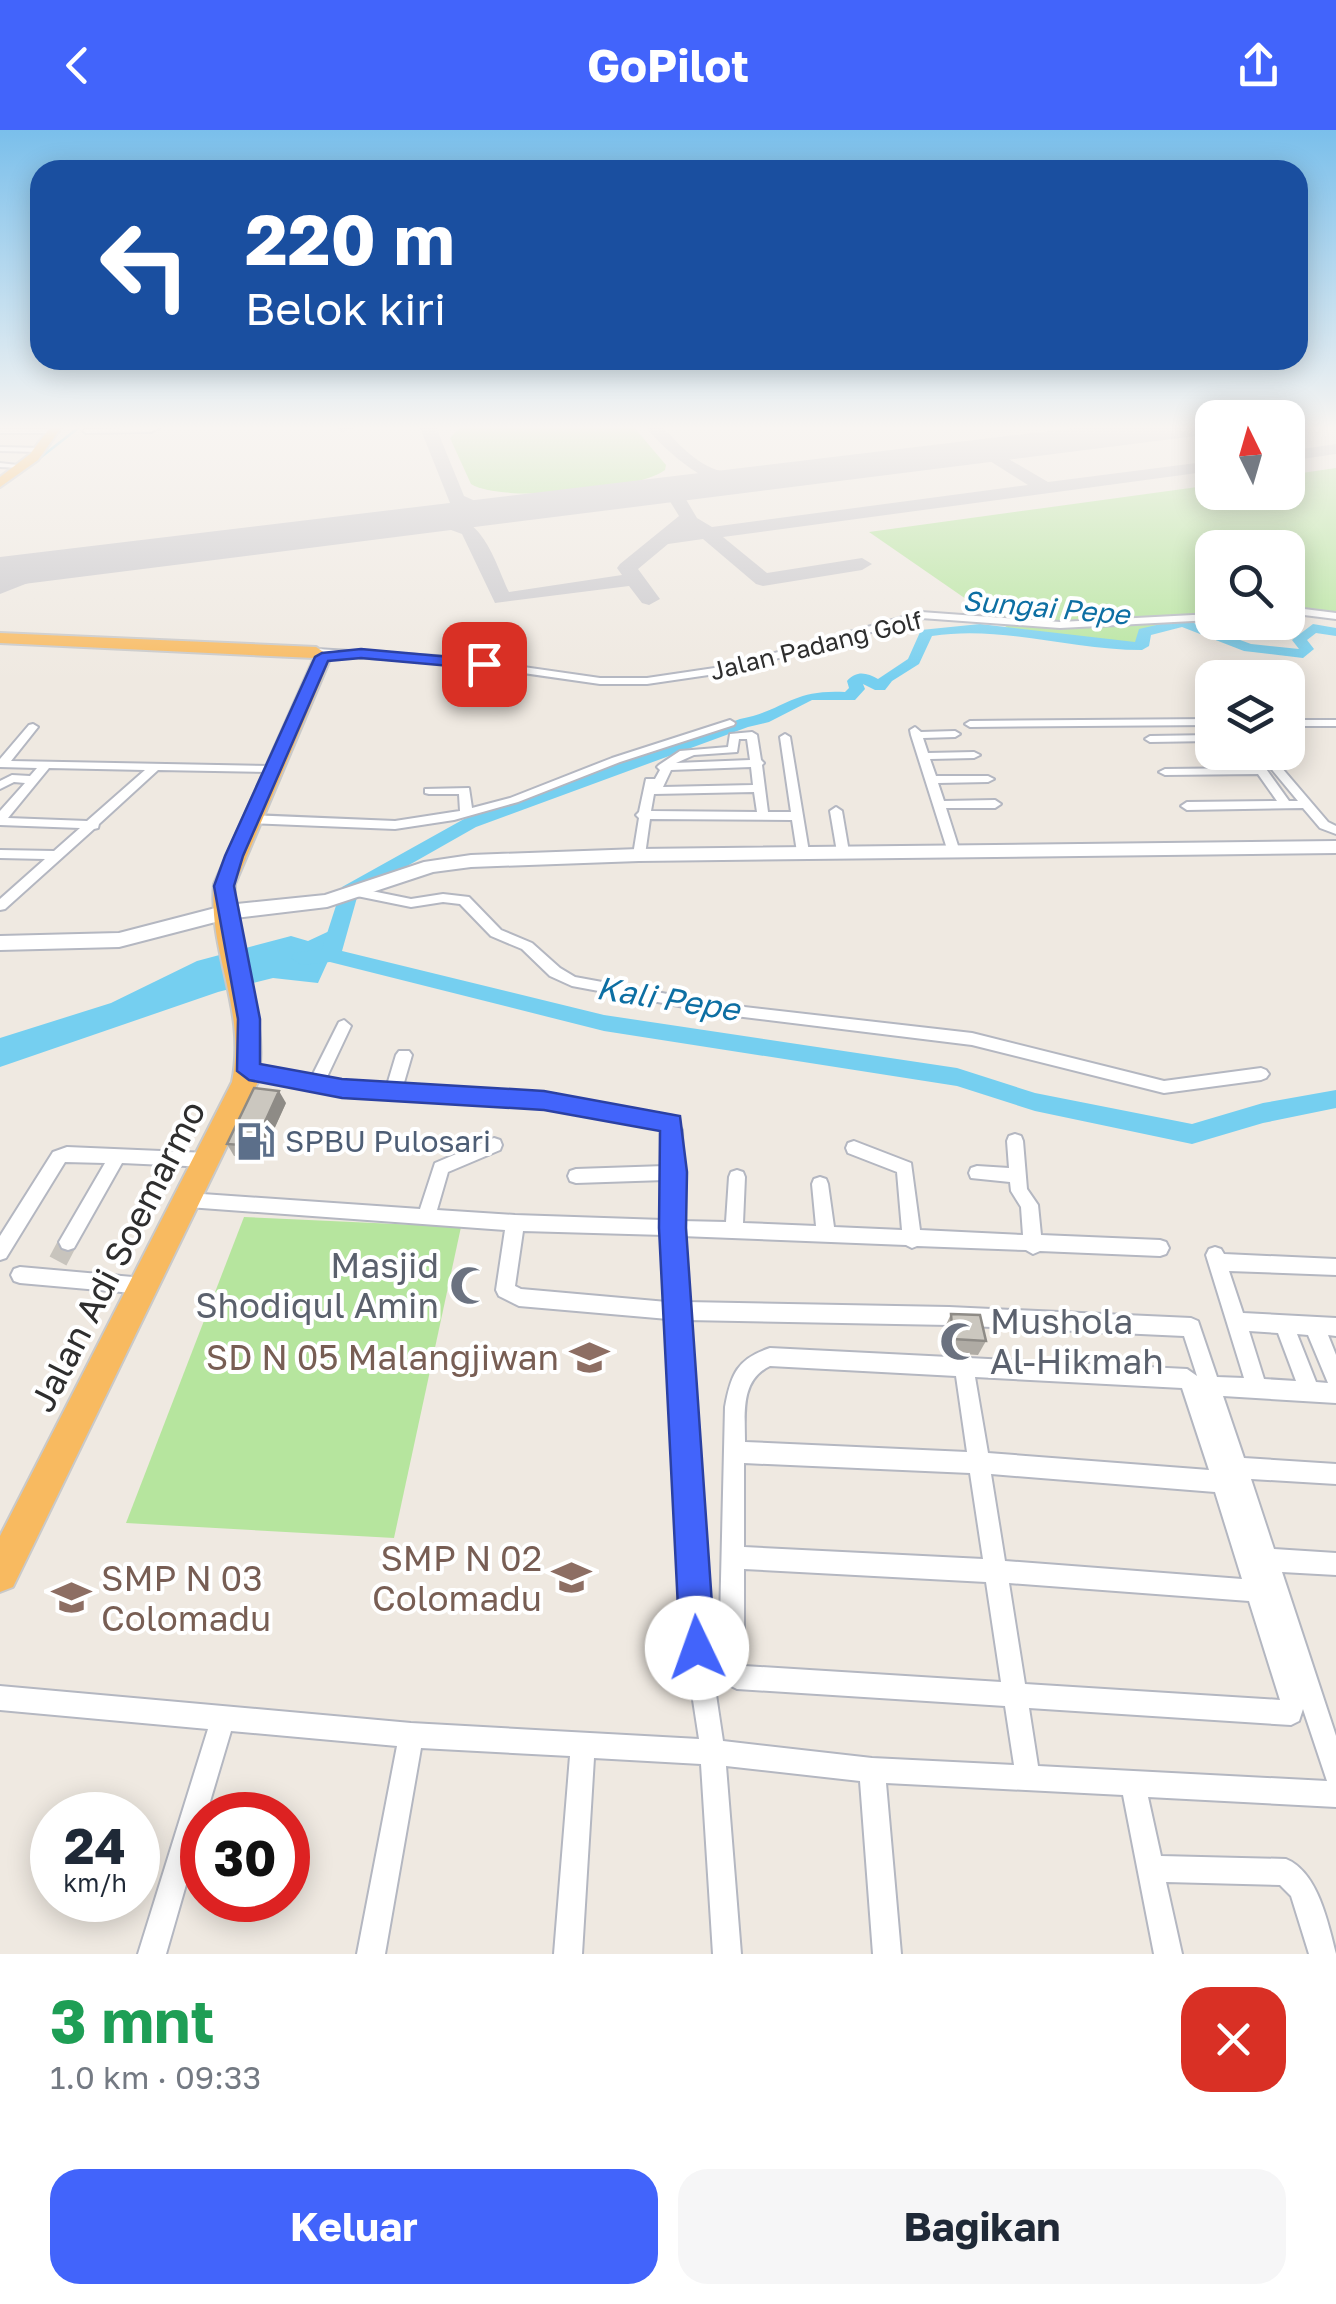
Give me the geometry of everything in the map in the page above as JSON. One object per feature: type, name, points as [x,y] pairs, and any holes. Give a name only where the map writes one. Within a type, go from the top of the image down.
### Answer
[{"type":"highway","points":[[1,638],[284,650],[323,658],[250,818],[224,886],[228,921]]},
{"type":"highway","name":"Jalan Adi Soemarmo","points":[[0,1574],[14,1518],[144,1286],[249,1071],[249,1019],[228,921]]},
{"type":"main road","points":[[0,943],[119,940],[228,921],[327,901],[445,863],[803,852],[1336,847]]},
{"type":"street","points":[[1305,612],[1336,616]]},
{"type":"street","name":"Jalan Padang Golf","points":[[323,658],[361,654],[453,660],[600,681],[646,680],[729,670],[920,616],[1060,625],[1195,618]]},
{"type":"street","points":[[323,658],[361,654]]},
{"type":"street","points":[[970,724],[1195,722]]},
{"type":"street","points":[[653,759],[730,723]]},
{"type":"street","points":[[1305,723],[1336,723]]},
{"type":"street","points":[[1,764],[33,728]]},
{"type":"street","points":[[954,852],[915,732],[955,734]]},
{"type":"street","points":[[250,818],[395,825],[466,813],[653,759],[689,751],[735,750],[734,738],[738,735],[752,735],[763,816]]},
{"type":"street","points":[[785,736],[803,852]]},
{"type":"street","points":[[1150,739],[1195,738]]},
{"type":"street","points":[[924,756],[974,755]]},
{"type":"street","points":[[653,759],[758,763]]},
{"type":"street","points":[[639,855],[642,815],[652,791],[653,759]]},
{"type":"street","points":[[1,764],[273,769]]},
{"type":"street","points":[[46,765],[5,806],[0,820],[94,825]]},
{"type":"street","points":[[0,906],[155,767]]},
{"type":"street","points":[[1279,770],[1330,827],[1307,847]]},
{"type":"street","points":[[1165,772],[1261,771],[1288,806]]},
{"type":"street","points":[[0,786],[12,778],[33,780]]},
{"type":"street","points":[[932,780],[988,780]]},
{"type":"street","points":[[652,791],[760,788]]},
{"type":"street","points":[[429,791],[465,790],[466,813]]},
{"type":"street","points":[[940,804],[995,804]]},
{"type":"street","points":[[1187,806],[1309,804]]},
{"type":"street","points":[[836,810],[843,852]]},
{"type":"street","points":[[642,815],[798,816]]},
{"type":"street","points":[[0,854],[59,855]]},
{"type":"street","points":[[0,888],[21,888]]},
{"type":"street","points":[[355,892],[411,903],[443,898],[464,900],[488,926],[526,946],[564,978],[672,1002],[972,1040],[1164,1086],[1261,1074]]},
{"type":"street","points":[[315,1085],[344,1026]]},
{"type":"street","points":[[393,1092],[404,1054]]},
{"type":"street","points":[[249,1071],[315,1085],[544,1101],[661,1118],[671,1123],[676,1312],[697,1648],[712,1752],[728,1954]]},
{"type":"street","points":[[1015,1141],[1019,1191],[1029,1205],[1033,1246]]},
{"type":"street","points":[[426,1216],[442,1168],[494,1145]]},
{"type":"street","points":[[854,1148],[905,1168],[912,1240]]},
{"type":"street","points":[[68,1242],[118,1156]]},
{"type":"street","points":[[0,1252],[59,1157],[208,1160]]},
{"type":"street","points":[[576,1176],[675,1172]]},
{"type":"street","points":[[977,1173],[1018,1176]]},
{"type":"street","points":[[734,1231],[737,1177]]},
{"type":"street","points":[[820,1184],[826,1236]]},
{"type":"street","points":[[188,1200],[516,1223],[1160,1248]]},
{"type":"street","points":[[516,1223],[505,1284],[508,1294],[676,1312],[949,1316],[1191,1327],[1211,1386],[1231,1475],[1258,1591],[1292,1702],[1291,1713],[737,1677],[731,1665],[737,1393],[744,1372],[758,1360],[770,1357],[1187,1379],[1231,1475],[1268,1560],[1336,1773]]},
{"type":"street","points":[[1257,1388],[1216,1258],[1336,1267]]},
{"type":"street","points":[[20,1275],[52,1269],[144,1286]]},
{"type":"street","points":[[1236,1322],[1336,1326]]},
{"type":"street","points":[[1284,1324],[1310,1392]]},
{"type":"street","points":[[1314,1325],[1336,1378]]},
{"type":"street","points":[[964,1368],[1028,1778]]},
{"type":"street","points":[[1211,1386],[1336,1393]]},
{"type":"street","points":[[734,1452],[1231,1475],[1336,1474]]},
{"type":"street","points":[[733,1557],[995,1570],[1258,1591]]},
{"type":"street","points":[[1268,1560],[1336,1564]]},
{"type":"street","points":[[0,1698],[410,1735],[712,1752],[872,1770],[1336,1794]]},
{"type":"street","points":[[152,1954],[223,1718]]},
{"type":"street","points":[[371,1954],[410,1735]]},
{"type":"street","points":[[568,1954],[583,1745]]},
{"type":"street","points":[[872,1770],[887,1954]]},
{"type":"street","points":[[1133,1784],[1168,1954]]},
{"type":"street","points":[[1150,1869],[1286,1872],[1302,1888],[1323,1954]]},
{"type":"green space","points":[[1029,510],[1336,510],[1336,619],[1305,614],[1305,530],[1195,530],[1195,621],[1164,623],[1164,629],[1148,632],[1146,643],[1126,645],[1029,635],[1027,630],[1008,628],[869,532]]},
{"type":"green space","points":[[244,1217],[461,1227],[394,1538],[126,1523]]},
{"type":"water","points":[[343,928],[318,983],[273,978],[218,992],[0,1067],[0,1038],[111,1003],[197,961],[291,936],[308,941]]},
{"type":"building","points":[[254,1088],[279,1091],[254,1146],[227,1144]]},
{"type":"building","points":[[951,1314],[980,1315],[986,1341],[953,1339]]},
{"type":"waterway","name":"Sungai Pepe","points":[[330,955],[349,891],[470,823],[763,719],[807,697],[849,697],[857,689],[855,681],[863,677],[880,687],[914,661],[926,633],[980,628],[1142,646],[1144,632],[1183,623],[1249,648],[1303,654],[1307,649],[1299,640],[1313,628],[1336,632]]},
{"type":"waterway","name":"Kali Pepe","points":[[301,958],[330,955]]},
{"type":"waterway","name":"Kali Pepe","points":[[330,955],[604,1023],[957,1077],[1035,1102],[1192,1134],[1263,1113],[1336,1099]]},
{"type":"taxiway","points":[[662,538],[689,517],[685,510]]},
{"type":"taxiway","points":[[708,533],[880,510]]},
{"type":"taxiway","points":[[430,519],[449,520],[470,531],[502,599],[635,579]]},
{"type":"taxiway","points":[[697,524],[708,533]]},
{"type":"taxiway","points":[[635,579],[627,568],[662,539],[708,533]]},
{"type":"taxiway","points":[[708,533],[763,580],[862,564]]},
{"type":"taxiway","points":[[0,588],[59,564]]},
{"type":"taxiway","points":[[635,579],[649,599]]},
{"type":"runway","points":[[0,572],[506,510]]},
{"type":"tunnel","points":[[58,1261],[68,1242]]},
{"type":"place","name":"SPBU Pulosari","points":[[255,1141]]},
{"type":"place","name":"Masjid Shodiqul Amin","points":[[469,1285]]},
{"type":"place","name":"Mushola Al-Hikmah","points":[[960,1341]]},
{"type":"place","name":"SD N 05 Malangjiwan","points":[[589,1357]]},
{"type":"place","name":"SMP N 02 Colomadu","points":[[572,1578]]},
{"type":"place","name":"SMP N 03 Colomadu","points":[[71,1598]]},
{"type":"route","points":[[484,664],[338,653],[322,657],[224,886],[249,1019],[249,1071],[342,1088],[544,1101],[671,1123],[676,1312],[697,1648]]}]
